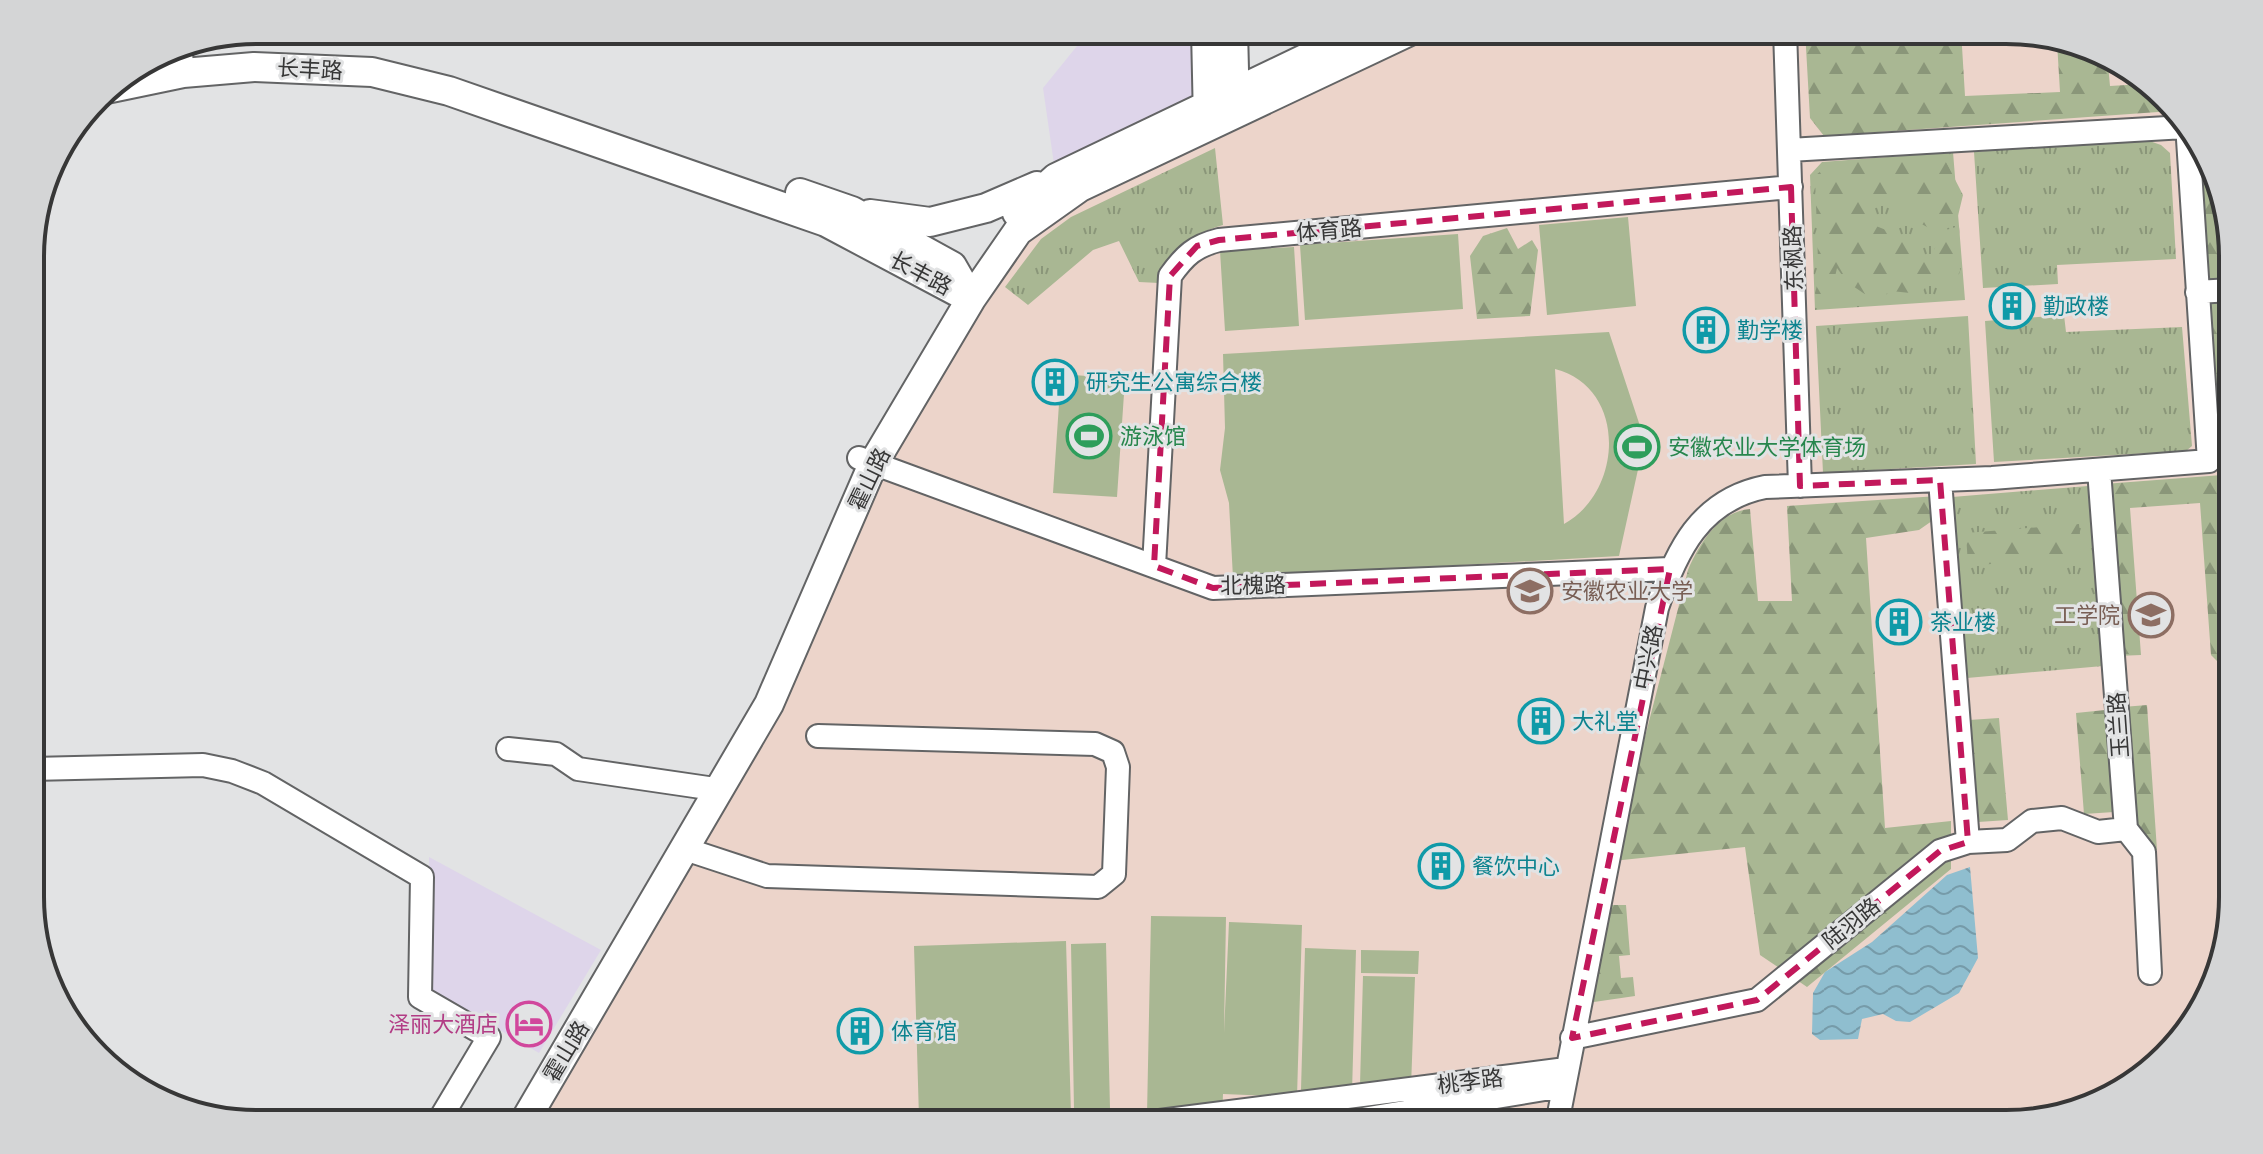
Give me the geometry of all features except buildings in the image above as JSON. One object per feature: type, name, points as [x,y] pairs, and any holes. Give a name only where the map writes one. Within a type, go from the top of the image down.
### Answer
[{"type":"main road","points":[[1206,44],[1208,116]]},
{"type":"main road","points":[[1233,44],[1235,103]]},
{"type":"main road","name":"霍山路","points":[[1235,103],[1340,44]]},
{"type":"main road","name":"霍山路","points":[[963,291],[1018,231],[1080,187],[1235,103],[1378,44]]},
{"type":"main road","name":"长丰路","points":[[181,59],[269,51],[335,53],[413,64],[489,86],[852,211],[952,266],[963,291]]},
{"type":"main road","name":"长丰路","points":[[181,59],[254,67],[372,72],[449,91],[826,222],[963,291]]},
{"type":"main road","name":"霍山路","points":[[515,1110],[708,788],[761,692],[866,461],[963,291],[1006,224],[1056,178],[1208,116]]},
{"type":"main road","points":[[852,211],[930,222],[986,208],[1056,178]]},
{"type":"main road","name":"霍山路","points":[[531,1110],[769,704],[866,461]]},
{"type":"street","name":"东枫路","points":[[1785,44],[1800,486]]},
{"type":"street","points":[[1789,150],[2173,126]]},
{"type":"street","points":[[2187,147],[2197,292],[2219,291]]},
{"type":"street","name":"体育路","points":[[1154,566],[1170,276],[1183,257],[1197,246],[1219,240],[1791,187]]},
{"type":"street","name":"中兴路","points":[[1559,1110],[1657,608],[1670,569],[1685,539],[1699,522],[1734,496],[1765,487],[1940,480],[2209,461],[2197,292]]},
{"type":"street","name":"北槐路","points":[[866,461],[1213,588],[1670,569]]},
{"type":"street","name":"玉兰路","points":[[2099,470],[2126,829],[2144,852],[2150,973]]},
{"type":"street","points":[[1940,480],[1968,842]]},
{"type":"street","points":[[685,849],[767,876],[1098,887],[1114,874],[1118,767],[1113,752],[1095,744],[818,736]]},
{"type":"street","points":[[508,749],[556,754],[578,769],[708,788]]},
{"type":"street","points":[[44,769],[203,765],[232,771],[263,783],[422,877],[420,997],[489,1037],[445,1110]]},
{"type":"street","name":"陆羽路","points":[[1572,1038],[1757,1000],[1940,851],[1968,842],[2007,840],[2032,821],[2062,818],[2098,832],[2126,829]]},
{"type":"street","points":[[1401,1110],[1564,1077]]},
{"type":"street","name":"桃李路","points":[[1263,1110],[1564,1077]]},
{"type":"highlighted area","points":[[1791,187],[1800,486],[1940,480],[1968,842],[1940,851],[1757,1000],[1572,1038],[1670,569],[1213,588],[1154,566],[1170,276],[1197,246],[1219,240]]},
{"type":"shaded area","points":[[1079,44],[1206,44],[1208,105],[1056,178],[1043,88]]},
{"type":"shaded area","name":"安徽农业大学","points":[[1401,44],[2006,44],[2047,48],[2074,55],[2124,80],[2166,117],[2197,163],[2212,202],[2219,257],[2219,897],[2212,952],[2197,991],[2183,1015],[2146,1057],[2100,1088],[2074,1099],[2020,1110],[540,1110],[880,470],[1025,238],[1087,194]]},
{"type":"shaded area","points":[[429,857],[601,950],[539,1053],[431,990]]},
{"type":"green space","points":[[1806,44],[1962,44],[1965,96],[2060,92],[2058,51],[2109,71],[2110,86],[2130,85],[2161,112],[1824,136],[1810,118]]},
{"type":"green space","points":[[2141,138],[2161,145],[2170,153],[2176,259],[2057,265],[2058,284],[1983,288],[1974,152]]},
{"type":"green space","points":[[1215,148],[1223,225],[1192,239],[1176,253],[1159,283],[1139,282],[1119,241],[1093,250],[1028,305],[1005,287],[1041,239],[1071,217]]},
{"type":"green space","points":[[1953,152],[1965,300],[1815,310],[1810,175],[1822,162]]},
{"type":"green space","points":[[1943,156],[1963,195],[1957,220],[1929,228],[1912,219],[1918,196],[1874,196],[1866,222],[1891,232],[1927,261],[1946,230],[1959,226],[1960,271],[1955,281],[1935,276],[1920,294],[1891,291],[1875,301],[1847,282],[1837,268],[1834,281],[1848,291],[1828,305],[1819,306],[1815,293],[1823,263],[1818,260],[1815,176],[1829,164]]},
{"type":"green space","points":[[2202,175],[2212,202],[2219,257],[2219,430]]},
{"type":"green space","points":[[1628,217],[1636,306],[1547,315],[1539,225]]},
{"type":"green space","points":[[1507,228],[1518,249],[1532,240],[1538,250],[1530,316],[1477,319],[1470,256],[1483,236]]},
{"type":"green space","points":[[1458,234],[1463,309],[1305,320],[1300,245]]},
{"type":"green space","points":[[1294,247],[1299,326],[1225,331],[1220,251]]},
{"type":"green space","points":[[2064,315],[2066,332],[2182,327],[2192,446],[2186,451],[1994,462],[1985,321]]},
{"type":"green space","points":[[1968,316],[1976,464],[1823,473],[1816,326]]},
{"type":"green space","points":[[1609,332],[1640,426],[1639,465],[1619,556],[1233,578],[1229,503],[1220,470],[1225,428],[1223,354]],"holes":[[[1555,369],[1579,380],[1596,397],[1605,418],[1609,442],[1606,466],[1598,489],[1584,509],[1564,524]]]},
{"type":"green space","name":"游泳馆","points":[[1061,374],[1125,379],[1117,497],[1053,493]]},
{"type":"green space","points":[[2219,475],[2219,663],[2211,655],[2200,503],[2130,508],[2141,655],[2117,656],[2104,484]]},
{"type":"green space","points":[[2088,486],[2103,666],[1967,678],[1952,497]]},
{"type":"green space","points":[[1938,496],[1939,516],[1919,530],[1866,538],[1885,828],[1951,821],[1951,869],[1807,987],[1760,955],[1745,847],[1613,861],[1688,570],[1704,540],[1720,522],[1739,511],[1750,509],[1758,601],[1792,601],[1787,506]]},
{"type":"green space","points":[[2079,524],[2082,556],[1968,566],[1966,533]]},
{"type":"green space","points":[[2147,705],[2157,850],[2148,850],[2132,828],[2123,707]]},
{"type":"green space","points":[[2105,710],[2114,812],[2084,814],[2076,713]]},
{"type":"green space","points":[[1999,718],[2008,820],[1978,822],[1969,720]]},
{"type":"green space","points":[[1604,905],[1626,905],[1630,955],[1619,956],[1621,978],[1633,977],[1635,996],[1594,1002],[1588,990]]},
{"type":"green space","points":[[1151,916],[1226,917],[1224,1033],[1229,922],[1302,925],[1297,1097],[1223,1094],[1222,1110],[1147,1110]]},
{"type":"green space","points":[[1066,941],[1071,1110],[919,1110],[914,946]]},
{"type":"green space","points":[[1106,943],[1110,1108],[1074,1109],[1071,944]]},
{"type":"green space","points":[[1305,948],[1356,950],[1352,1092],[1301,1090]]},
{"type":"green space","points":[[1361,950],[1419,951],[1418,974],[1361,973]]},
{"type":"green space","points":[[1363,976],[1415,977],[1411,1087],[1360,1085]]},
{"type":"water","points":[[1970,867],[1978,958],[1959,993],[1910,1022],[1896,1021],[1883,1014],[1862,1019],[1858,1039],[1820,1040],[1812,1034],[1813,993],[1825,972],[1872,942],[1947,875]]},
{"type":"place","name":"勤政楼","points":[[2012,306]]},
{"type":"place","name":"勤学楼","points":[[1706,330]]},
{"type":"place","name":"研究生公寓综合楼","points":[[1055,382]]},
{"type":"place","name":"游泳馆","points":[[1089,436]]},
{"type":"place","name":"安徽农业大学体育场","points":[[1637,447]]},
{"type":"place","name":"安徽农业大学","points":[[1530,591]]},
{"type":"place","name":"工学院","points":[[2151,615]]},
{"type":"place","name":"茶业楼","points":[[1899,622]]},
{"type":"place","name":"大礼堂","points":[[1541,721]]},
{"type":"place","name":"餐饮中心","points":[[1441,866]]},
{"type":"place","name":"泽丽大酒店","points":[[529,1024]]},
{"type":"place","name":"体育馆","points":[[860,1031]]}]
